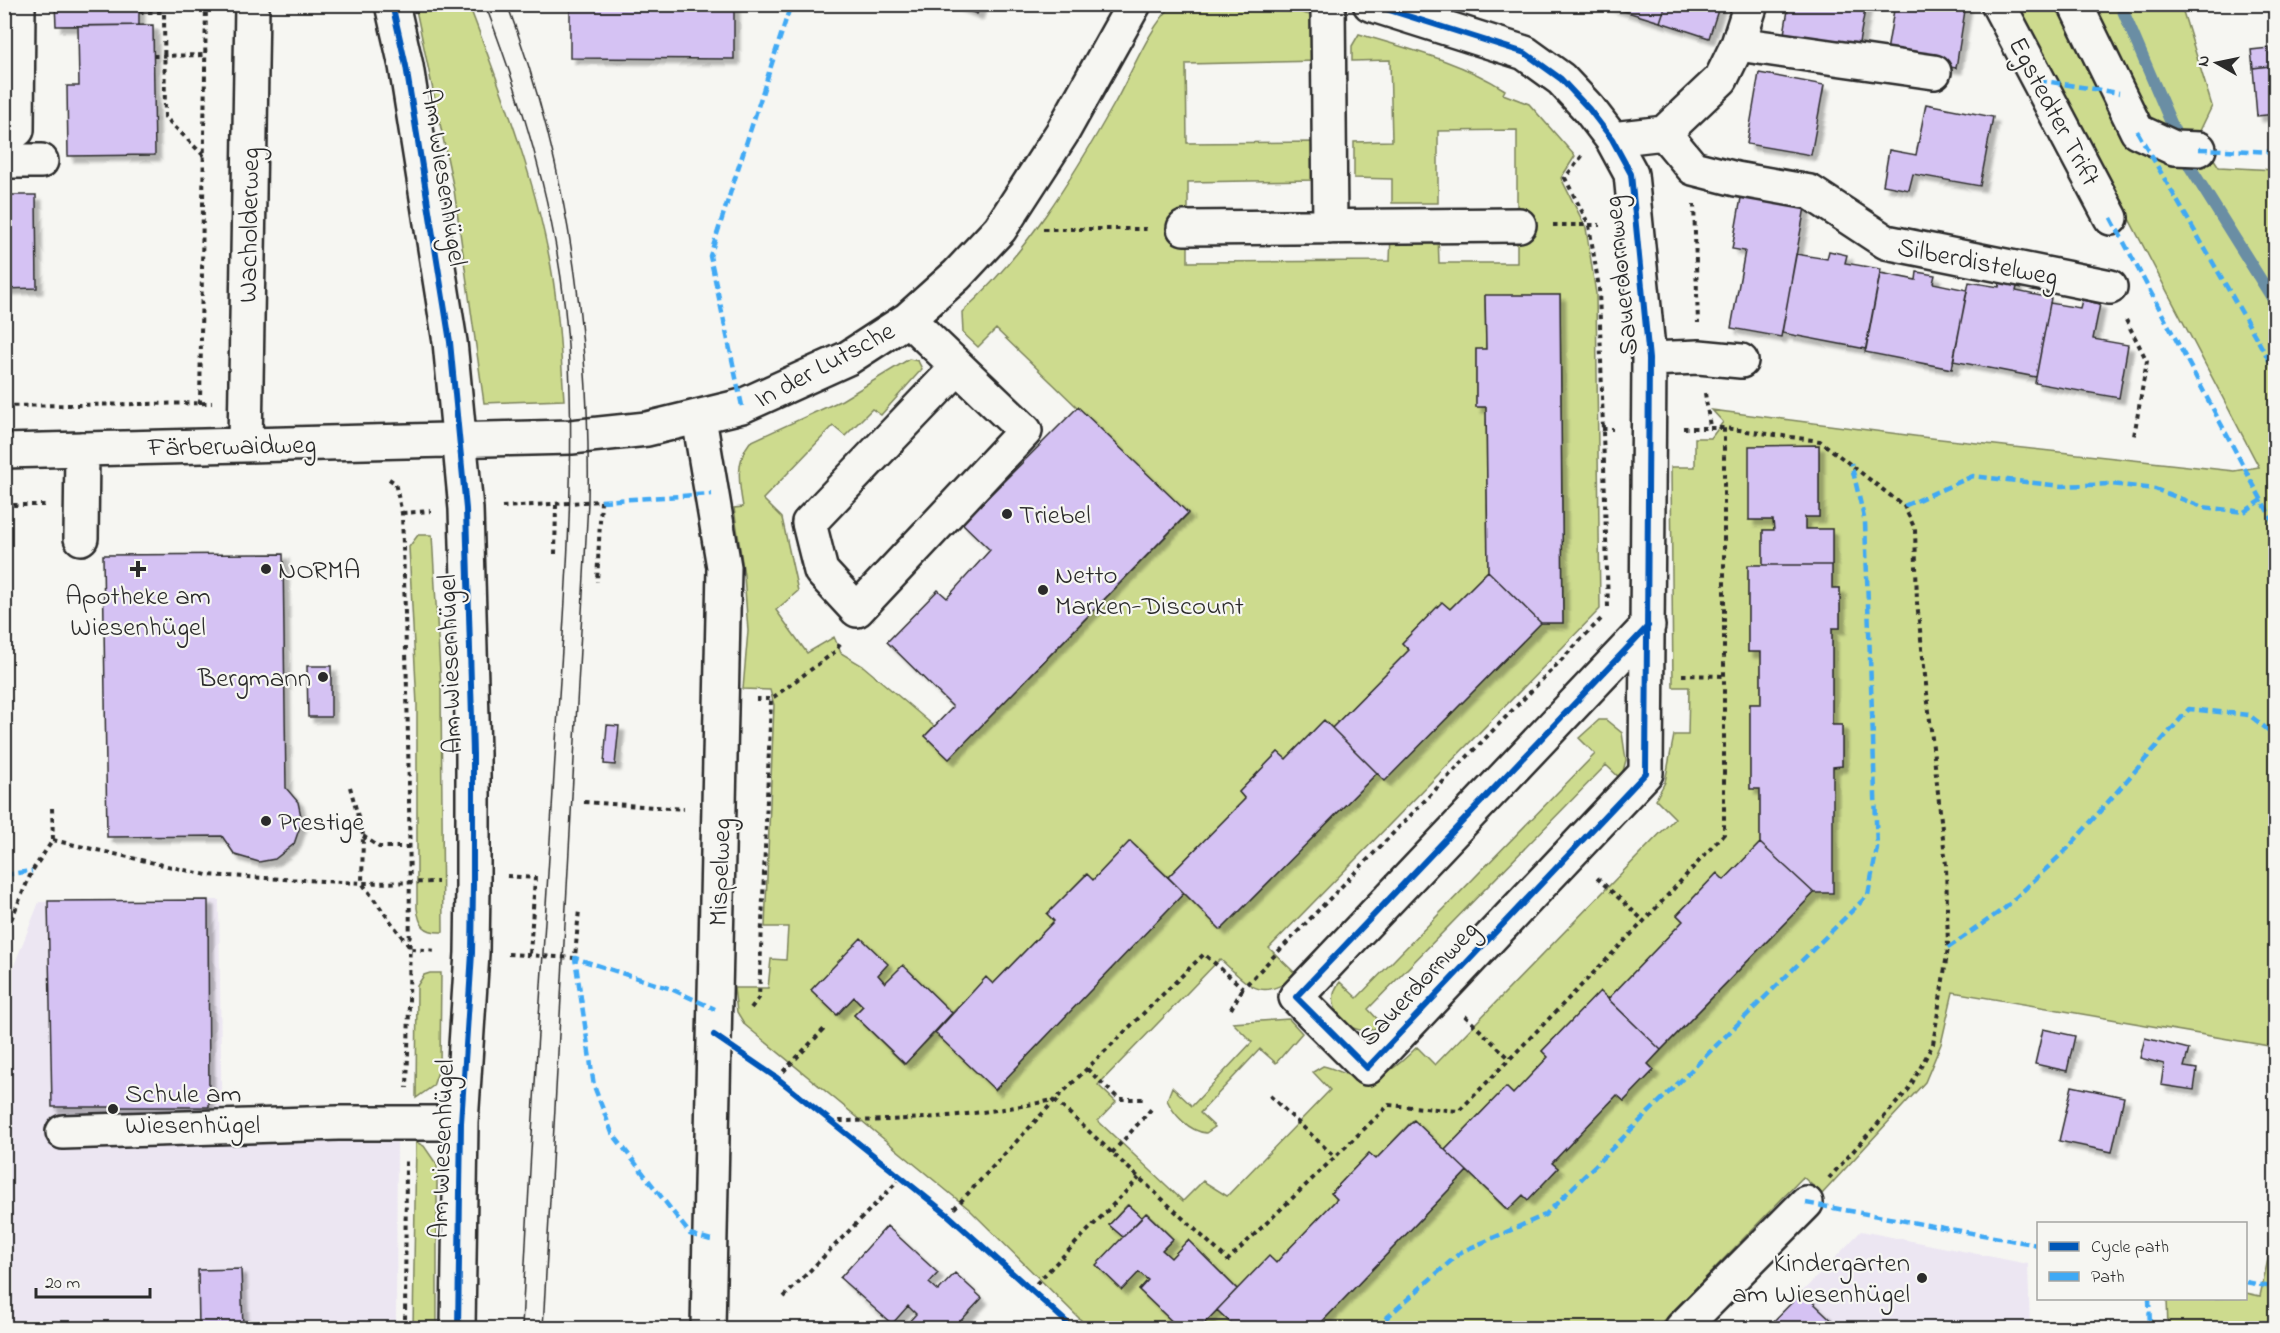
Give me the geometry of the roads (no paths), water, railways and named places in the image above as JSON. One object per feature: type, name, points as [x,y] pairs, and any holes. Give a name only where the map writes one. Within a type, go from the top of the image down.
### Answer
[{"type":"street","points":[[17,130],[18,4]]},
{"type":"street","name":"Wacholderweg","points":[[245,445],[252,4]]},
{"type":"street","name":"Am Wiesenhügel","points":[[392,4],[406,66],[450,342],[466,509],[471,664],[472,953],[461,1123],[458,1329]]},
{"type":"street","name":"In der Lutsche","points":[[459,439],[571,437],[647,429],[742,406],[848,358],[908,319],[957,275],[1000,230],[1062,133],[1134,4]]},
{"type":"street","points":[[1328,4],[1330,227]]},
{"type":"street","name":"Sauerdornweg","points":[[1370,4],[1525,54],[1561,80],[1608,133],[1631,174],[1649,359],[1650,428],[1648,626],[1646,773],[1366,1068],[1296,997],[1648,626]]},
{"type":"street","points":[[1608,133],[1664,134],[1721,79],[1738,44],[1751,4]]},
{"type":"street","name":"Egstedter Trift","points":[[1998,4],[2111,218]]},
{"type":"street","points":[[2075,4],[2137,131],[2187,148]]},
{"type":"street","points":[[1738,44],[1934,72]]},
{"type":"street","name":"Silberdistelweg","points":[[1664,134],[1693,168],[1736,179],[1810,192],[1886,242],[2110,287]]},
{"type":"street","points":[[4,161],[41,161]]},
{"type":"street","points":[[1184,228],[1519,225]]},
{"type":"street","points":[[908,319],[1025,431],[857,610],[820,571],[809,523],[957,368]]},
{"type":"street","points":[[1649,359],[1699,357],[1741,361]]},
{"type":"street","name":"Mispelweg","points":[[699,418],[724,567],[719,1038],[708,1329]]},
{"type":"street","name":"Färberwaidweg","points":[[4,450],[459,439]]},
{"type":"street","points":[[81,538],[82,449]]},
{"type":"street","points":[[63,1131],[406,1122],[461,1123]]},
{"type":"street","points":[[1682,1329],[1806,1203]]},
{"type":"waterway","name":"Egstedter Trift","points":[[2120,4],[2190,167],[2276,304]]},
{"type":"tram line","points":[[485,4],[516,91],[542,180],[560,271],[569,363],[570,462],[567,560],[522,1328]]},
{"type":"tram line","points":[[507,4],[546,125],[572,249],[580,312],[588,438],[588,502],[543,1328]]},
{"type":"place","name":"Triebel","points":[[1007,514]]},
{"type":"place","name":"Apotheke am Wiesenhügel","points":[[138,569]]},
{"type":"place","name":"NORMA","points":[[266,569]]},
{"type":"place","name":"Netto Marken-Discount","points":[[1043,590]]},
{"type":"place","name":"Bergmann","points":[[323,677]]},
{"type":"place","name":"Prestige","points":[[266,821]]},
{"type":"place","name":"Schule am Wiesenhügel","points":[[113,1109]]},
{"type":"place","name":"Kindergarten am Wiesenhügel","points":[[1922,1278]]}]
